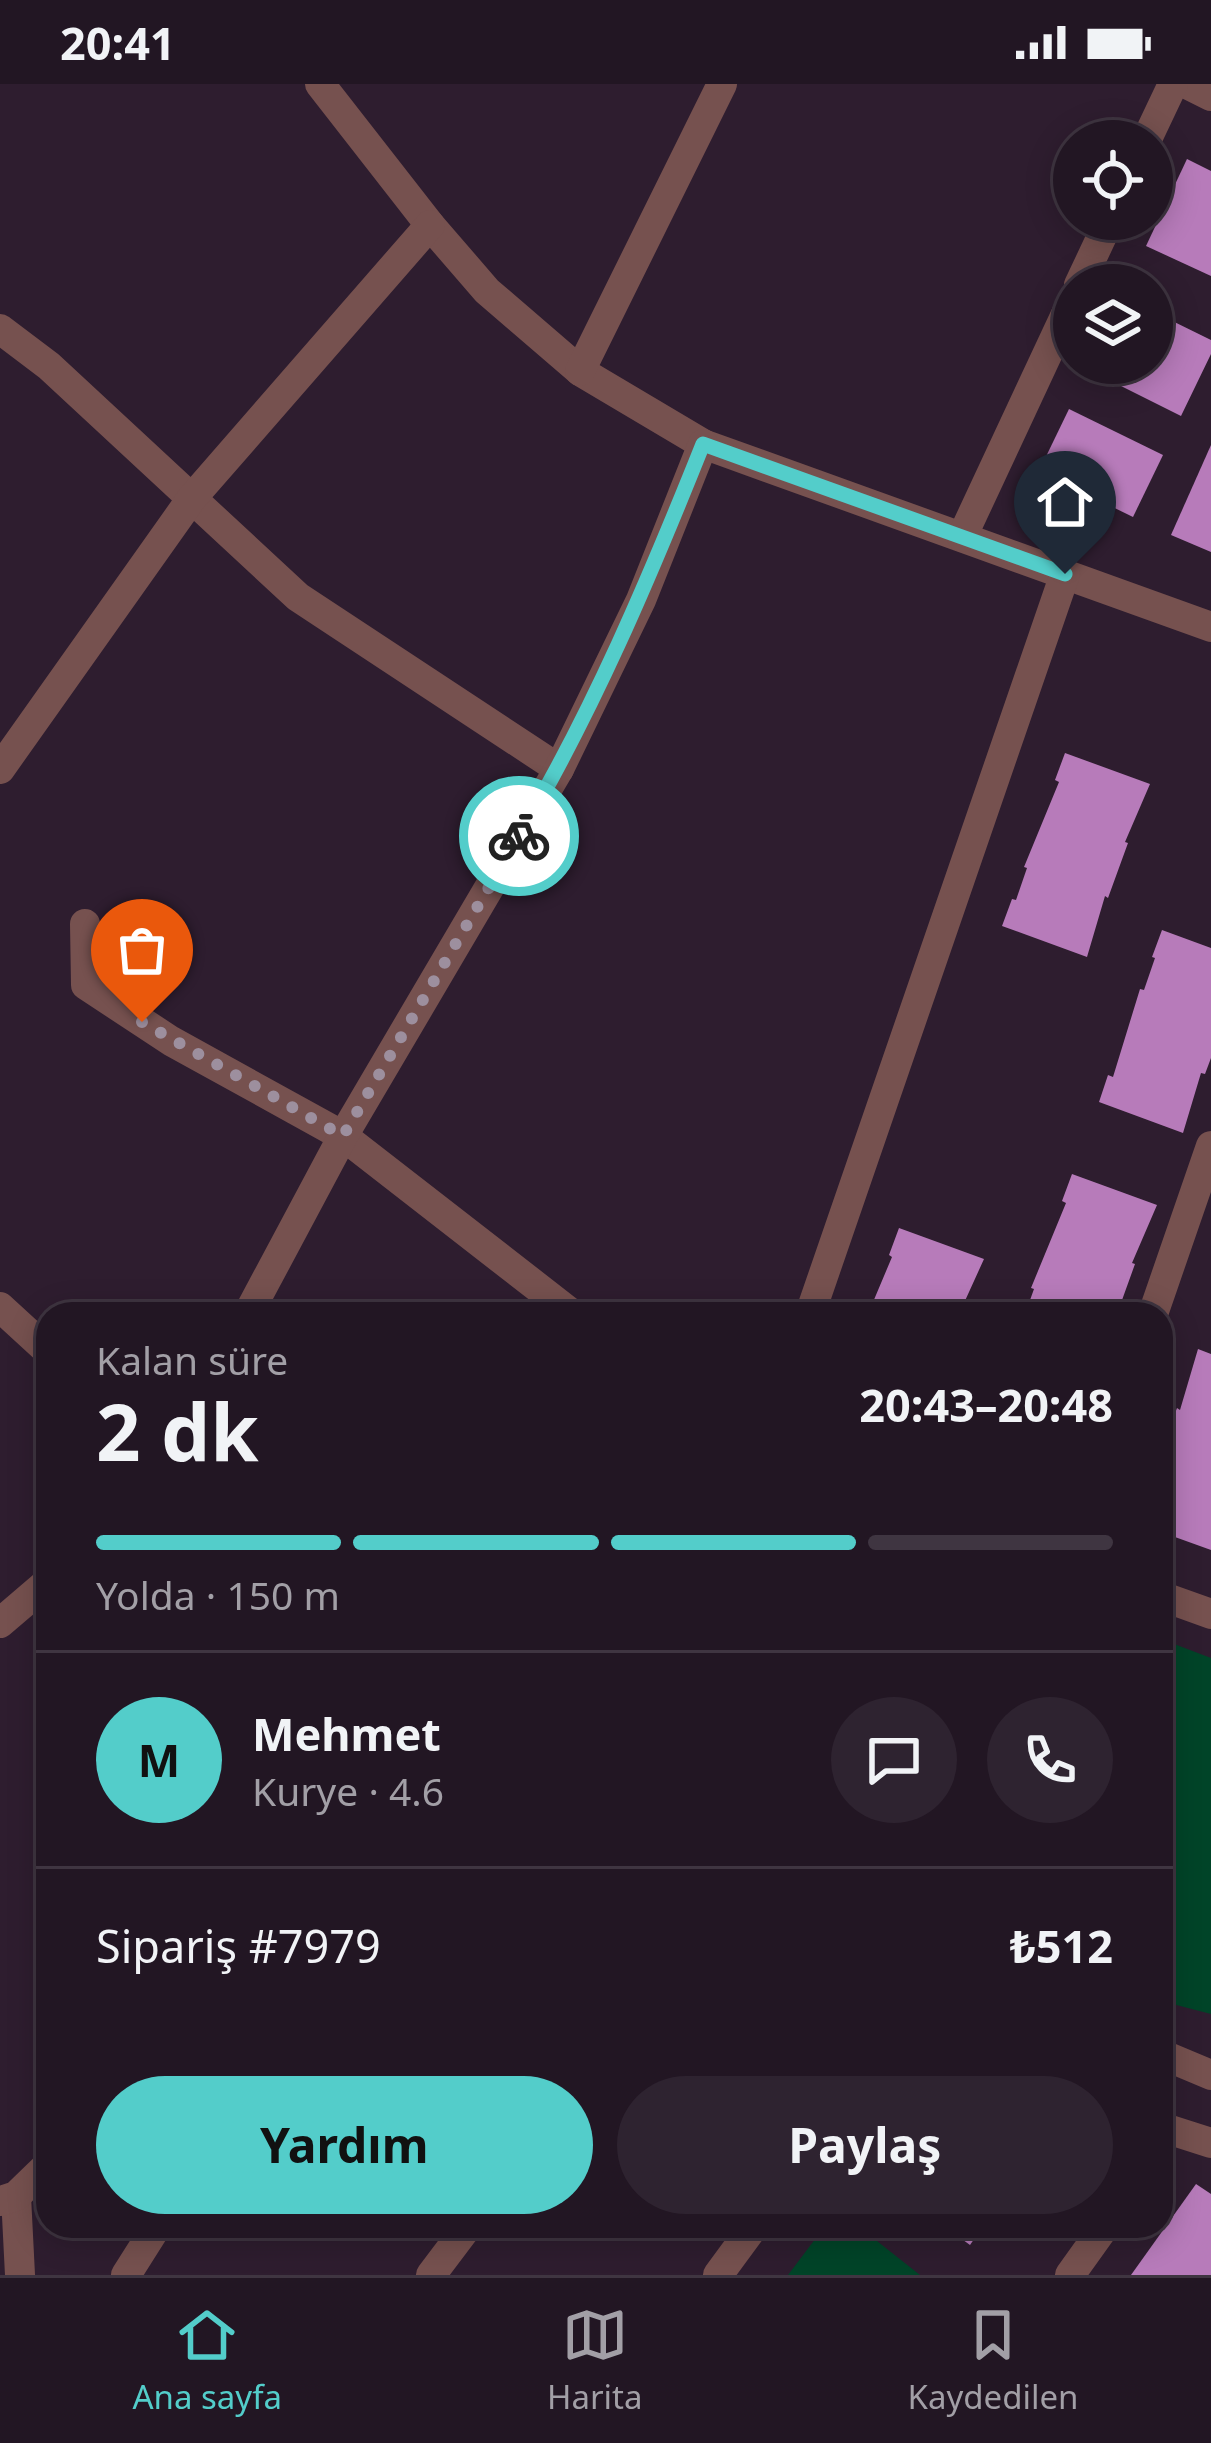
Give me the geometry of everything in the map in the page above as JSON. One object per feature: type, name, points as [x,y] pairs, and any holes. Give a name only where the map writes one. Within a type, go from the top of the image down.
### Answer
[{"type":"street","points":[[320,84],[487,291],[580,371],[703,444],[1211,627]]},
{"type":"street","points":[[580,371],[722,84]]},
{"type":"street","points":[[1156,120],[1173,84]]},
{"type":"street","points":[[1187,84],[1211,96]]},
{"type":"street","points":[[0,769],[193,498],[430,225]]},
{"type":"street","points":[[0,328],[49,366],[298,597],[559,769]]},
{"type":"street","points":[[962,537],[1053,342]]},
{"type":"street","points":[[254,1302],[343,1136],[559,769],[640,600],[703,444]]},
{"type":"street","points":[[814,1302],[1065,574]]},
{"type":"street","points":[[85,924],[86,985],[171,1041],[343,1136],[557,1302]]},
{"type":"street","points":[[1157,1302],[1211,1147]]},
{"type":"street","points":[[0,1307],[36,1340]]},
{"type":"street","points":[[0,1623],[36,1592]]},
{"type":"street","points":[[1173,1600],[1211,1614]]},
{"type":"street","points":[[1173,2059],[1211,2074]]},
{"type":"street","points":[[1173,2136],[1211,2143]]},
{"type":"street","points":[[20,2275],[8,2198],[36,2174]]},
{"type":"street","points":[[126,2275],[149,2238]]},
{"type":"street","points":[[431,2275],[459,2238]]},
{"type":"street","points":[[718,2275],[745,2238]]},
{"type":"street","points":[[1070,2275],[1096,2238]]},
{"type":"green space","points":[[1173,1644],[1211,1658],[1211,2014],[1173,2004]]},
{"type":"green space","points":[[816,2238],[873,2238],[920,2275],[788,2275]]},
{"type":"building","points":[[1187,159],[1211,171],[1211,276],[1146,246],[1149,240],[1173,240],[1173,189]]},
{"type":"building","points":[[1173,321],[1211,340],[1211,354],[1181,416],[1117,384],[1173,384]]},
{"type":"building","points":[[1069,409],[1163,455],[1133,517],[1039,471]]},
{"type":"building","points":[[1211,445],[1211,552],[1171,535]]},
{"type":"building","points":[[1065,753],[1150,784],[1108,898],[1105,896],[1087,957],[1002,926],[1059,782],[1055,780]]},
{"type":"building","points":[[1162,930],[1211,948],[1211,1058],[1205,1074],[1201,1073],[1183,1133],[1099,1102],[1108,1075],[1113,1077]]},
{"type":"building","points":[[1072,1174],[1157,1205],[1121,1302],[1029,1302],[1066,1203],[1062,1201]]},
{"type":"building","points":[[899,1228],[984,1259],[964,1302],[873,1302]]},
{"type":"building","points":[[1198,1349],[1211,1354],[1211,1550],[1173,1536],[1173,1419],[1180,1410]]},
{"type":"building","points":[[1196,2184],[1211,2194],[1211,2275],[1131,2275],[1157,2238],[1173,2238],[1173,2216]]},
{"type":"way so far","points":[[142,1022],[343,1136],[519,836]]},
{"type":"route","points":[[519,836],[559,769],[640,600],[703,444],[1065,574]]}]
